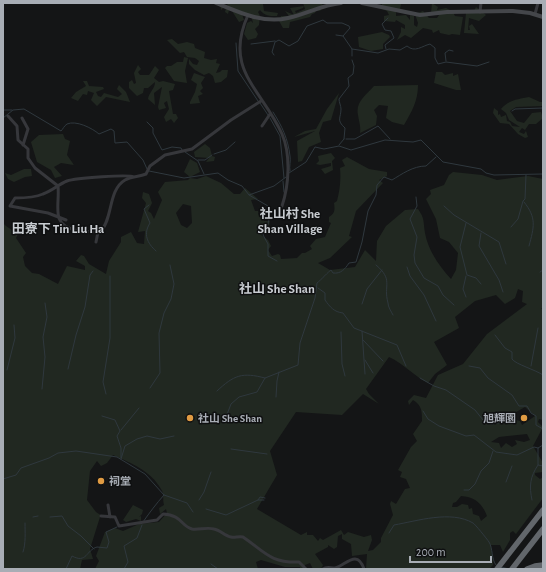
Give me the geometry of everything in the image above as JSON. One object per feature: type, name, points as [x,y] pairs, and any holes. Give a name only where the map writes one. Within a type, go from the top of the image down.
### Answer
[{"type":"highway","points":[[497,569],[543,510]]},
{"type":"highway","points":[[512,569],[543,529]]},
{"type":"highway","points":[[527,569],[543,565]]},
{"type":"main road","points":[[216,3],[262,19],[278,20],[303,14],[322,6],[341,3]]},
{"type":"main road","points":[[362,3],[406,14],[420,15],[480,12],[521,12],[543,17]]},
{"type":"street","points":[[480,12],[481,3]]},
{"type":"street","points":[[535,14],[538,3]]},
{"type":"street","points":[[248,15],[242,31],[240,42],[241,59],[246,76],[283,137],[287,158],[287,179],[282,206]]},
{"type":"street","points":[[58,186],[58,217],[61,224],[66,228],[98,232],[102,231],[112,200],[122,182],[147,173],[149,168],[167,154],[192,149],[218,129],[262,101]]},
{"type":"street","points":[[262,126],[270,114]]},
{"type":"street","points":[[8,116],[17,126],[18,140],[28,149],[28,158],[35,168],[58,186]]},
{"type":"street","points":[[22,118],[28,129],[23,145]]},
{"type":"street","points":[[66,220],[10,206],[10,204],[13,199],[43,194],[69,180],[86,179],[93,176],[110,177],[130,175],[134,177]]},
{"type":"street","points":[[17,207],[19,198]]},
{"type":"street","points":[[96,242],[98,232]]},
{"type":"street","points":[[108,505],[110,517]]},
{"type":"street","points":[[101,516],[115,517],[119,526],[157,520],[163,514],[171,514],[193,529],[214,529],[231,537],[243,537],[272,559],[284,563],[299,562],[306,569]]},
{"type":"street","points":[[323,569],[326,567],[337,568],[346,561],[355,559],[360,562],[364,569]]},
{"type":"shaded area","points":[[222,3],[227,7],[228,5],[226,3],[263,4],[264,11],[278,13],[277,16],[269,16],[265,15],[260,10],[258,12],[260,16],[259,25],[255,29],[258,34],[256,38],[248,40],[244,34],[247,23],[251,21],[253,23],[251,15],[241,11],[244,20],[239,22],[232,11],[229,10],[228,14],[225,12],[226,8],[224,7],[221,10],[220,4]]},
{"type":"shaded area","points":[[303,3],[322,3],[323,7],[320,11],[316,10],[310,17],[290,22],[289,28],[283,28],[279,21],[281,16],[289,16],[285,11],[294,15],[290,8],[304,6]],"holes":[[[304,6],[305,9],[296,13],[295,11],[303,8]]]},
{"type":"shaded area","points":[[382,3],[401,4],[400,9],[396,9],[396,16],[406,15],[410,20],[410,15],[414,16],[414,25],[417,27],[418,23],[415,14],[423,11],[429,18],[437,18],[439,15],[431,13],[432,3],[438,7],[437,10],[446,8],[452,11],[455,16],[463,17],[460,35],[440,33],[439,30],[433,33],[432,30],[423,28],[411,38],[405,35],[397,40],[401,32],[401,27],[405,29],[405,25],[396,20],[395,22],[384,21],[384,16],[389,15],[387,11],[382,9]]},
{"type":"shaded area","points":[[476,7],[486,15],[479,21],[469,18],[468,30],[470,30],[469,26],[472,24],[479,34],[464,33],[466,13],[468,9],[469,11],[474,11]]},
{"type":"shaded area","points":[[382,32],[390,37],[383,44],[383,49],[371,51],[359,47],[358,37]]},
{"type":"shaded area","points":[[172,39],[178,44],[187,42],[194,44],[195,48],[205,52],[204,58],[211,60],[217,59],[216,63],[220,64],[216,73],[222,70],[228,70],[227,77],[221,82],[215,83],[213,76],[209,73],[204,75],[195,70],[189,64],[189,59],[193,64],[197,65],[199,61],[195,58],[187,57],[184,52],[180,53],[167,40]]},
{"type":"shaded area","points":[[184,57],[188,58],[185,71],[187,83],[174,81],[165,68],[177,62],[183,62]]},
{"type":"shaded area","points":[[138,65],[141,69],[138,72],[140,75],[149,75],[155,66],[159,70],[154,78],[159,82],[163,81],[175,84],[173,90],[169,91],[173,114],[176,114],[178,118],[174,123],[171,119],[166,122],[164,117],[169,109],[167,101],[164,103],[166,108],[159,110],[158,107],[162,87],[154,93],[155,105],[148,99],[155,82],[148,88],[144,88],[143,93],[137,96],[129,88],[129,82],[132,80],[134,84],[136,83],[134,73]]},
{"type":"shaded area","points":[[436,72],[442,72],[445,75],[453,73],[453,76],[458,74],[461,90],[456,90],[434,83]]},
{"type":"shaded area","points":[[194,73],[205,77],[201,83],[203,88],[200,91],[203,94],[198,96],[200,103],[190,104],[197,84],[191,80]]},
{"type":"shaded area","points":[[83,81],[87,81],[89,86],[103,87],[104,89],[96,92],[98,96],[101,97],[104,93],[118,97],[122,94],[117,89],[119,85],[126,92],[130,102],[106,97],[97,106],[91,100],[94,93],[88,91],[87,95],[83,94],[78,101],[71,98],[76,92],[86,86]]},
{"type":"shaded area","points":[[418,85],[416,101],[404,125],[392,122],[386,118],[388,106],[379,105],[374,110],[377,116],[376,125],[360,133],[358,106],[362,99],[374,86]]},
{"type":"shaded area","points":[[339,93],[331,120],[323,122],[319,133],[321,142],[309,147],[302,161],[298,162],[297,141],[315,131],[294,137],[305,131],[316,129],[327,109]]},
{"type":"shaded area","points":[[529,97],[543,102],[543,106],[516,107],[510,111],[517,121],[524,123],[532,113],[541,112],[543,118],[536,124],[529,124],[525,130],[522,128],[519,132],[524,134],[526,131],[528,137],[525,138],[518,134],[509,124],[500,123],[493,113],[494,108],[498,111],[498,115],[500,114],[501,117],[506,115],[507,121],[510,122],[512,126],[520,127],[509,120],[506,113],[501,109],[510,102]]},
{"type":"shaded area","points":[[63,134],[65,139],[70,141],[67,155],[74,165],[61,163],[54,167],[62,176],[55,178],[51,170],[37,162],[31,142],[39,135]]},
{"type":"shaded area","points":[[205,144],[210,148],[212,156],[215,157],[214,161],[206,162],[209,158],[195,157],[194,152]]},
{"type":"shaded area","points":[[331,153],[335,158],[332,161],[333,170],[325,174],[321,169],[331,166],[331,163],[320,165],[316,164],[319,161],[318,156]]},
{"type":"shaded area","points":[[347,157],[369,169],[387,172],[387,176],[379,180],[383,183],[356,211],[349,236],[352,237],[330,258],[318,263],[330,270],[355,267],[365,250],[376,261],[377,241],[386,226],[405,210],[418,209],[423,218],[426,239],[431,252],[442,269],[451,279],[456,270],[458,253],[449,242],[440,238],[436,219],[426,199],[431,194],[430,190],[444,185],[449,175],[453,172],[482,175],[497,180],[528,176],[543,179],[543,308],[541,308],[543,310],[543,420],[539,419],[538,422],[543,427],[533,446],[543,463],[543,472],[535,473],[535,475],[540,479],[543,477],[543,498],[516,534],[513,531],[510,533],[510,540],[503,552],[500,545],[491,545],[493,565],[489,569],[366,569],[367,554],[352,556],[351,544],[342,539],[342,534],[338,536],[337,547],[334,549],[328,545],[328,547],[315,554],[323,565],[321,569],[313,569],[310,563],[305,565],[304,569],[300,569],[300,567],[285,567],[261,560],[256,562],[258,569],[95,569],[99,561],[96,556],[105,532],[115,528],[123,531],[139,524],[159,522],[167,513],[166,509],[160,514],[159,508],[164,505],[163,493],[152,477],[140,468],[113,455],[107,463],[101,466],[97,461],[90,471],[87,500],[96,512],[102,516],[100,517],[90,549],[93,559],[82,560],[80,569],[3,569],[3,223],[18,234],[16,238],[26,253],[23,257],[25,266],[32,273],[39,274],[58,284],[67,266],[85,270],[85,266],[76,261],[81,255],[84,256],[89,264],[106,274],[109,261],[121,242],[121,237],[131,232],[137,243],[144,244],[145,231],[138,232],[146,203],[142,198],[143,192],[149,194],[152,203],[148,211],[154,219],[162,200],[158,192],[165,182],[188,180],[190,178],[197,179],[206,176],[221,183],[234,194],[240,194],[245,188],[258,199],[251,200],[255,211],[258,211],[259,217],[264,218],[264,221],[270,221],[268,229],[261,235],[268,240],[271,246],[268,250],[272,256],[278,254],[280,255],[281,259],[297,258],[302,253],[312,249],[310,246],[316,239],[325,237],[331,223],[329,222],[329,217],[333,213],[334,203],[337,201],[340,188],[340,168],[345,166],[342,160]],"holes":[[[183,204],[191,206],[192,223],[187,228],[181,225],[176,213]],[[518,289],[523,291],[522,302],[527,304],[487,334],[463,364],[438,375],[426,398],[414,395],[408,401],[409,405],[413,400],[416,402],[422,412],[422,421],[413,434],[417,441],[411,447],[398,470],[402,472],[400,477],[406,479],[410,488],[405,489],[396,504],[391,501],[390,504],[393,515],[381,538],[381,542],[373,550],[368,551],[372,540],[371,535],[364,537],[348,532],[344,535],[341,530],[323,540],[320,538],[318,541],[313,535],[307,535],[307,532],[301,535],[257,509],[277,475],[270,451],[296,412],[342,415],[363,394],[379,404],[366,389],[389,357],[428,383],[435,374],[447,365],[434,342],[459,328],[455,317],[475,301],[496,295],[505,304],[515,298]],[[525,407],[535,416],[522,425],[520,421],[509,418],[511,415]],[[527,434],[530,440],[524,442],[515,440],[517,444],[512,447],[506,443],[501,448],[499,443],[491,442],[499,437]],[[461,496],[474,499],[480,504],[487,516],[481,521],[479,516],[473,514],[472,508],[469,509],[468,505],[462,504],[457,507],[452,507],[453,503],[456,502]]]},
{"type":"shaded area","points":[[190,159],[197,163],[200,172],[190,177],[184,172]]},
{"type":"shaded area","points":[[24,169],[31,169],[32,176],[25,177],[14,182],[8,179],[5,173],[11,175]]},
{"type":"shaded area","points":[[133,505],[143,510],[139,517],[141,516],[141,521],[136,519],[126,522],[123,520]]},
{"type":"waterway","points":[[386,49],[385,45],[394,38],[391,31],[385,30],[382,24],[388,18]]},
{"type":"waterway","points":[[274,55],[272,52],[275,42],[279,40],[289,46],[298,41],[307,26],[323,20],[327,23],[342,23],[349,26],[350,28],[343,36],[352,49],[352,56]]},
{"type":"waterway","points":[[336,35],[343,36]]},
{"type":"waterway","points":[[251,44],[275,41]]},
{"type":"waterway","points":[[236,43],[238,71],[258,101]]},
{"type":"waterway","points":[[352,49],[378,53],[389,49],[400,50],[407,46],[416,49],[430,44],[435,48],[435,58],[438,64],[446,62],[477,66],[489,62]]},
{"type":"waterway","points":[[446,61],[445,53],[449,50],[453,51]]},
{"type":"waterway","points":[[344,139],[345,128],[340,121],[341,109],[339,99],[349,86],[348,78],[353,74],[354,66],[352,60]]},
{"type":"waterway","points":[[260,103],[268,115]]},
{"type":"waterway","points":[[512,111],[515,109],[543,108]]},
{"type":"waterway","points":[[3,118],[13,110],[24,109],[61,131],[67,124],[71,123],[84,125],[99,134],[111,129],[114,131],[115,143],[127,142],[143,160],[147,169]]},
{"type":"waterway","points":[[3,110],[12,110]]},
{"type":"waterway","points":[[273,112],[282,128],[288,144],[290,171]]},
{"type":"waterway","points":[[270,118],[280,136],[284,178]]},
{"type":"waterway","points":[[147,122],[153,128],[153,133],[162,150],[172,147],[181,148],[182,150]]},
{"type":"waterway","points":[[346,139],[355,139],[378,126],[390,139]]},
{"type":"waterway","points":[[339,145],[344,139]]},
{"type":"waterway","points":[[289,173],[306,162],[315,147],[324,149],[339,146],[351,150],[385,140],[413,142],[421,140],[443,162],[481,169],[486,173],[494,175],[543,174]]},
{"type":"waterway","points":[[214,154],[226,150],[235,142]]},
{"type":"waterway","points":[[185,152],[198,161],[204,174]]},
{"type":"waterway","points":[[198,160],[205,160],[212,155]]},
{"type":"waterway","points":[[226,417],[231,404],[239,397],[257,392],[265,378],[298,365],[300,343],[315,298],[317,283],[331,270],[333,273],[338,273],[341,272],[349,263],[356,262],[362,242],[368,211],[376,195],[377,185],[384,177],[392,180],[412,169],[426,166],[436,157]]},
{"type":"waterway","points":[[149,171],[184,178],[218,173],[228,180],[242,186],[249,195],[274,186],[286,177]]},
{"type":"waterway","points":[[511,227],[518,219],[523,201],[525,199],[526,175]]},
{"type":"waterway","points":[[283,181],[284,192]]},
{"type":"waterway","points":[[249,195],[268,206],[271,210],[268,224],[263,235],[268,244],[268,256],[277,261]]},
{"type":"waterway","points":[[416,197],[417,206],[410,219],[417,237],[414,255],[415,263],[424,278],[438,286],[443,295],[454,305]]},
{"type":"waterway","points":[[524,202],[533,218],[533,228],[529,246]]},
{"type":"waterway","points":[[149,205],[144,209],[150,223],[146,235],[148,242],[156,251]]},
{"type":"waterway","points":[[444,206],[454,215],[499,242],[506,264]]},
{"type":"waterway","points":[[466,223],[460,247],[467,275],[476,278],[481,284]]},
{"type":"waterway","points":[[481,233],[479,246],[499,280],[503,292]]},
{"type":"waterway","points":[[150,388],[160,373],[159,333],[164,313],[171,299],[174,284],[170,265]]},
{"type":"waterway","points":[[376,265],[385,275],[388,304],[393,315]]},
{"type":"waterway","points":[[407,267],[410,276],[424,295],[436,321]]},
{"type":"waterway","points":[[362,304],[367,289],[382,270]]},
{"type":"waterway","points":[[68,369],[76,335],[85,307],[90,275],[93,271]]},
{"type":"waterway","points":[[106,394],[103,382],[110,338],[110,276]]},
{"type":"waterway","points":[[466,276],[463,289],[466,297]]},
{"type":"waterway","points":[[318,288],[325,293],[325,300],[331,307],[337,312],[343,313],[354,328],[397,345],[406,366]]},
{"type":"waterway","points":[[42,389],[45,357],[43,337],[47,317],[45,303]]},
{"type":"waterway","points":[[7,370],[15,338],[14,325]]},
{"type":"waterway","points":[[531,366],[538,328]]},
{"type":"waterway","points":[[362,331],[365,374]]},
{"type":"waterway","points":[[341,332],[342,364],[345,376]]},
{"type":"waterway","points":[[495,335],[505,348],[512,352],[512,359],[514,361],[543,375]]},
{"type":"waterway","points":[[363,340],[383,361]]},
{"type":"waterway","points":[[365,360],[373,373]]},
{"type":"waterway","points":[[469,366],[480,368],[488,378],[512,395],[519,406],[527,406],[531,413],[536,416],[536,425],[543,429]]},
{"type":"waterway","points":[[276,397],[279,372]]},
{"type":"waterway","points":[[217,391],[228,381],[239,376],[250,375],[265,378]]},
{"type":"waterway","points":[[420,378],[434,386],[446,390],[475,410],[483,420],[491,424],[505,422]]},
{"type":"waterway","points":[[121,430],[139,408]]},
{"type":"waterway","points":[[423,411],[428,419],[439,426],[466,436],[474,435],[496,452],[517,455],[534,447],[538,448]]},
{"type":"waterway","points":[[102,416],[115,420],[120,431],[117,436],[121,448],[121,458]]},
{"type":"waterway","points":[[121,459],[125,446],[137,439],[147,436],[160,439],[174,436]]},
{"type":"waterway","points":[[543,445],[538,448],[538,465],[543,466]]},
{"type":"waterway","points":[[231,449],[267,454]]},
{"type":"waterway","points":[[3,479],[16,475],[21,468],[49,458],[58,453],[76,451],[117,457],[145,474],[164,495],[187,503],[193,512]]},
{"type":"waterway","points":[[464,490],[469,490],[475,484],[481,471],[489,463],[493,451]]},
{"type":"waterway","points":[[532,500],[531,482],[538,465]]},
{"type":"waterway","points":[[506,482],[512,466]]},
{"type":"waterway","points":[[199,500],[204,492],[211,472]]},
{"type":"waterway","points":[[143,522],[164,495]]},
{"type":"waterway","points":[[206,509],[226,515],[258,500],[260,497],[265,498]]},
{"type":"waterway","points":[[258,500],[264,500]]},
{"type":"waterway","points":[[33,517],[38,516]]},
{"type":"waterway","points":[[50,517],[62,516],[68,526],[94,549]]},
{"type":"waterway","points":[[389,533],[394,525],[423,519],[444,517],[464,519],[473,523],[489,542],[493,560],[496,565]]},
{"type":"waterway","points":[[23,552],[25,541],[25,523]]},
{"type":"waterway","points":[[124,569],[128,562],[124,546],[137,538],[142,525]]},
{"type":"waterway","points":[[66,569],[72,556],[81,558],[97,547],[107,548],[109,542],[106,532],[117,527]]},
{"type":"waterway","points":[[211,564],[218,569]]},
{"type":"waterway","points":[[501,567],[509,569]]},
{"type":"place","name":"社山 She Shan","points":[[190,418]]},
{"type":"place","name":"旭輝園","points":[[524,418]]},
{"type":"place","name":"祠堂","points":[[101,481]]},
{"type":"district","name":"社山村 She Shan Village","points":[[290,220]]},
{"type":"district","name":"田寮下 Tin Liu Ha","points":[[58,228]]},
{"type":"district","name":"社山 She Shan","points":[[277,288]]}]
